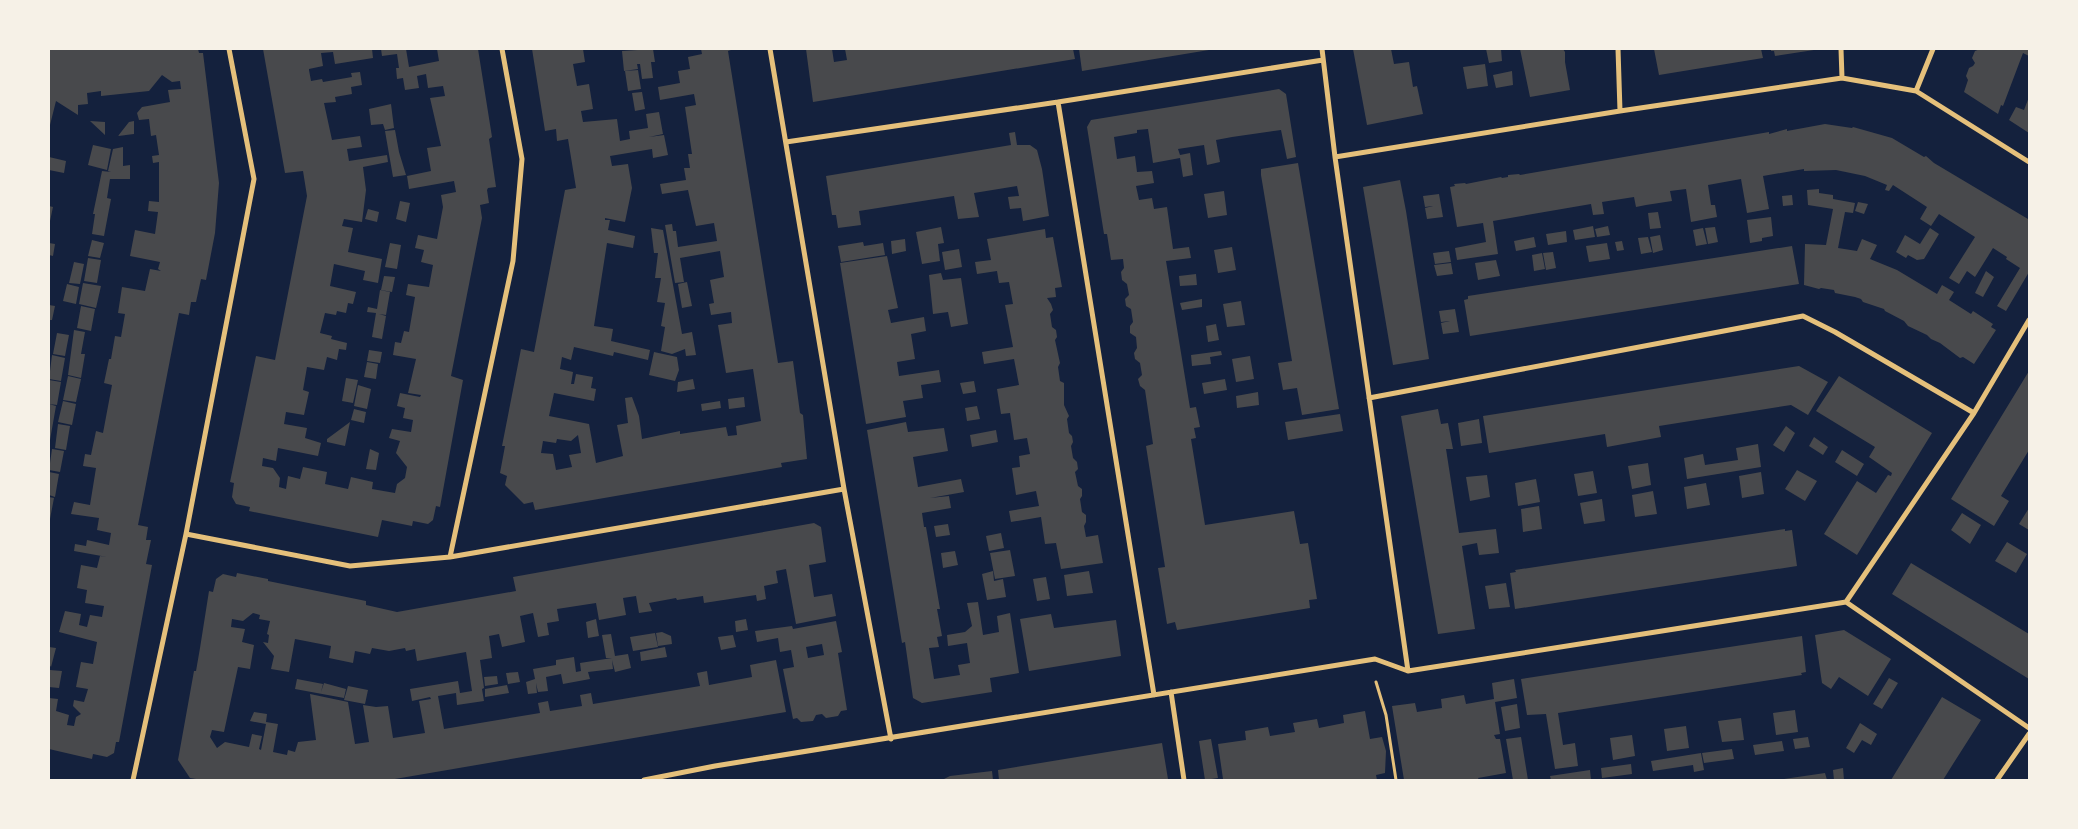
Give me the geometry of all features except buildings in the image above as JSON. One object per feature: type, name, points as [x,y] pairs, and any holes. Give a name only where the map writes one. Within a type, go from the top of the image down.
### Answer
[{"type":"street","points":[[133,780],[186,534],[254,179],[229,49]]},
{"type":"street","points":[[450,556],[513,261],[522,160],[502,49]]},
{"type":"street","points":[[770,49],[844,489],[891,739]]},
{"type":"street","points":[[1322,49],[1335,157],[1408,672]]},
{"type":"street","points":[[1618,49],[1620,111]]},
{"type":"street","points":[[1841,49],[1842,78]]},
{"type":"street","points":[[1916,91],[1933,49]]},
{"type":"street","points":[[786,142],[1058,102],[1323,60]]},
{"type":"street","points":[[1335,157],[1620,111],[1842,78],[1916,91],[2029,162]]},
{"type":"street","points":[[1058,102],[1154,695]]},
{"type":"street","points":[[1369,398],[1803,316],[1835,332],[1974,413]]},
{"type":"street","points":[[1846,602],[1974,413],[2029,320]]},
{"type":"street","points":[[186,534],[350,566],[450,556],[844,489]]},
{"type":"street","points":[[644,780],[715,766],[891,739],[1375,659],[1408,672],[1846,602],[2029,728]]},
{"type":"street","points":[[1170,692],[1184,780]]},
{"type":"street","points":[[1997,780],[2029,734]]},
{"type":"path","points":[[1370,660],[1386,715],[1396,780]]}]
